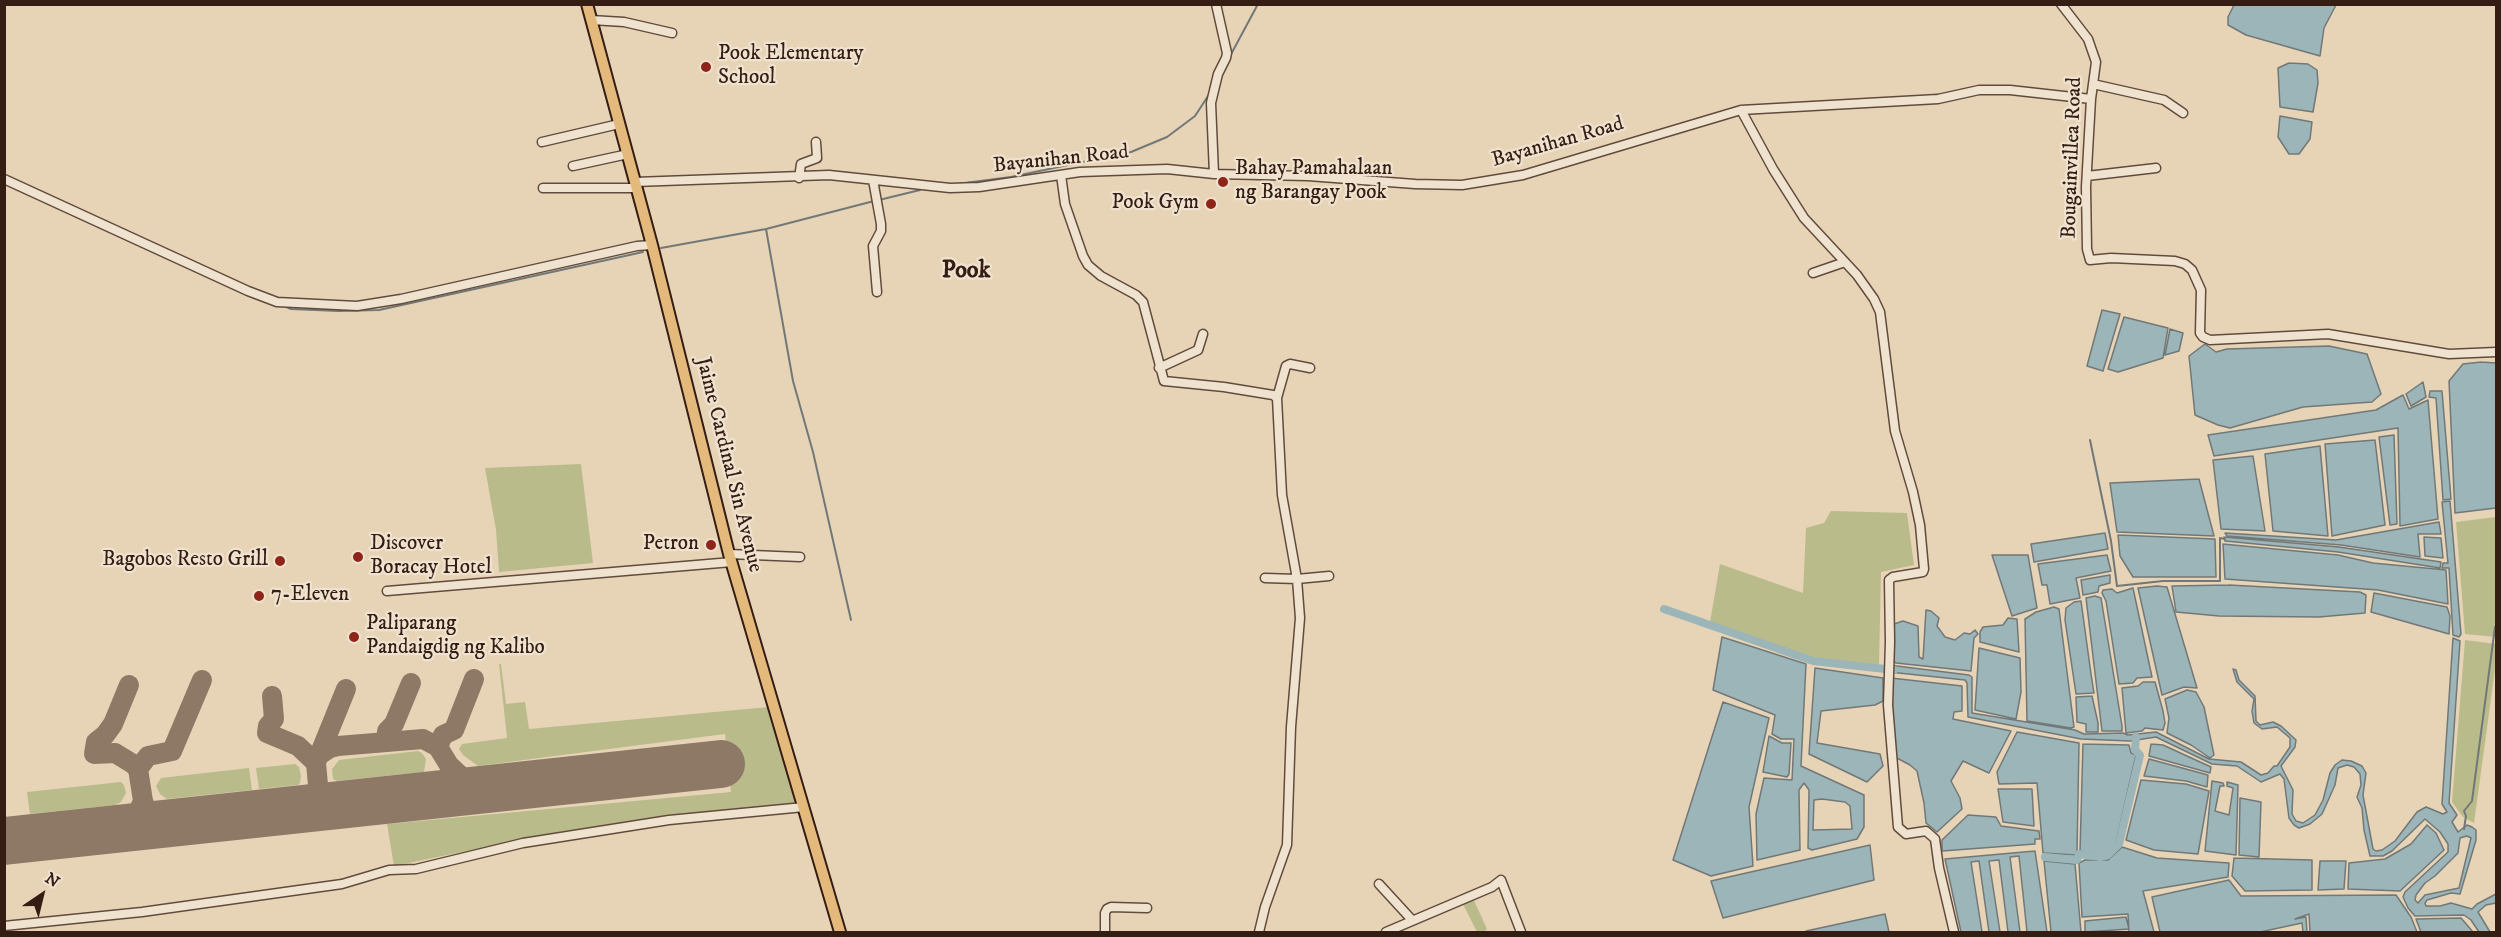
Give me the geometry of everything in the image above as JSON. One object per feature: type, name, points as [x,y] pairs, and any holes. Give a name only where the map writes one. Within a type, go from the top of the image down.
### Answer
[{"type":"main road","name":"Jaime Cardinal Sin Avenue","points":[[587,4],[652,245],[731,558],[840,933]]},
{"type":"street","points":[[1214,174],[1211,103],[1218,74],[1227,53],[1216,4]]},
{"type":"street","name":"Bougainvillea Road","points":[[2061,4],[2088,39],[2096,62],[2091,99],[2087,176],[2087,249],[2091,260],[2111,258],[2175,261],[2185,264],[2192,270],[2201,290],[2199,329],[2203,338],[2210,340],[2328,334],[2449,354],[2496,352]]},
{"type":"street","points":[[591,20],[624,22],[672,33]]},
{"type":"street","points":[[2093,84],[2164,100],[2183,112]]},
{"type":"street","name":"Bayanihan Road","points":[[543,188],[829,175],[969,188],[1110,169],[1167,169],[1214,174],[1308,176],[1462,185],[1523,175],[1741,110],[1938,99],[1980,90],[2010,90],[2091,99]]},
{"type":"street","points":[[1741,110],[1773,169],[1804,218],[1845,262],[1874,299],[1880,312],[1895,431],[1920,525],[1924,570],[1893,577],[1890,580],[1889,725],[1898,827],[1906,834],[1926,831],[1935,839],[1939,868],[1954,933]]},
{"type":"street","points":[[542,142],[620,124]]},
{"type":"street","points":[[799,178],[801,164],[817,158],[816,142]]},
{"type":"street","points":[[573,166],[628,154]]},
{"type":"street","points":[[2087,176],[2156,168]]},
{"type":"street","points":[[1061,175],[1065,204],[1083,256],[1088,265],[1101,276],[1143,302],[1164,381],[1224,387],[1273,395],[1277,398]]},
{"type":"street","points":[[4,179],[248,291],[277,302],[357,306],[401,300],[637,246],[652,245]]},
{"type":"street","points":[[873,180],[881,224],[881,231],[873,246],[877,292]]},
{"type":"street","points":[[1813,273],[1845,262]]},
{"type":"street","points":[[1159,368],[1198,351],[1203,334]]},
{"type":"street","points":[[1259,933],[1265,907],[1287,844],[1292,710],[1300,618],[1282,495],[1277,398],[1286,366],[1290,364],[1310,368]]},
{"type":"street","points":[[387,591],[731,558],[800,557]]},
{"type":"street","points":[[1265,578],[1296,579],[1329,576]]},
{"type":"street","points":[[4,926],[142,912],[342,885],[389,870],[416,869],[523,843],[669,820],[804,807]]},
{"type":"street","points":[[1386,933],[1492,887],[1501,880],[1521,933]]},
{"type":"street","points":[[1379,884],[1412,920]]},
{"type":"street","points":[[1105,933],[1107,909],[1147,908]]},
{"type":"green space","points":[[581,464],[593,563],[499,572],[496,530],[485,468]]},
{"type":"green space","points":[[1831,511],[1907,513],[1914,565],[1881,572],[1879,665],[1809,657],[1710,622],[1720,564],[1803,593],[1806,528],[1824,523]]},
{"type":"green space","points":[[2496,517],[2496,637],[2465,634],[2456,522]]},
{"type":"green space","points":[[2465,640],[2496,644],[2496,662],[2474,823],[2463,817],[2452,802]]},
{"type":"green space","points":[[499,664],[501,664],[506,704],[525,702],[529,729],[769,707],[796,806],[525,839],[394,866],[387,824],[731,792],[725,734],[478,766],[463,755],[459,749],[462,744],[507,738]]},
{"type":"green space","points":[[418,751],[426,759],[424,772],[337,781],[333,779],[332,769],[339,760]]},
{"type":"green space","points":[[295,764],[299,767],[301,776],[298,785],[259,789],[256,768]]},
{"type":"green space","points":[[249,768],[252,790],[167,799],[160,794],[156,786],[161,778]]},
{"type":"green space","points":[[121,782],[126,793],[121,802],[115,805],[30,814],[27,792]]},
{"type":"green space","points":[[1472,896],[1487,929],[1484,932],[1477,932],[1462,902]]},
{"type":"water","points":[[2234,4],[2336,5],[2324,28],[2320,56],[2246,35],[2228,25],[2228,17]]},
{"type":"water","points":[[2289,63],[2308,64],[2317,70],[2318,83],[2313,112],[2280,107],[2278,68]]},
{"type":"water","points":[[2280,116],[2312,122],[2310,139],[2299,154],[2289,154],[2278,137]]},
{"type":"water","points":[[2102,310],[2120,314],[2103,371],[2087,366]]},
{"type":"water","points":[[2124,317],[2168,328],[2163,358],[2118,372],[2108,369]]},
{"type":"water","points":[[2170,329],[2183,333],[2179,351],[2165,355]]},
{"type":"water","points":[[2205,344],[2216,352],[2227,349],[2329,346],[2367,354],[2381,394],[2372,402],[2303,407],[2230,428],[2218,425],[2195,415],[2189,356]]},
{"type":"water","points":[[2496,363],[2496,508],[2455,513],[2449,381],[2463,364]]},
{"type":"water","points":[[2423,382],[2426,397],[2411,406],[2406,394]]},
{"type":"water","points":[[2430,391],[2442,391],[2451,499],[2443,500],[2436,398],[2429,397]]},
{"type":"water","points":[[2403,395],[2409,409],[2428,400],[2438,519],[2400,526],[2398,428],[2214,456],[2208,435],[2376,410]]},
{"type":"water","points":[[2394,435],[2397,524],[2390,525],[2379,437]]},
{"type":"water","points":[[2375,440],[2385,525],[2332,536],[2325,444]]},
{"type":"water","points":[[2320,446],[2328,536],[2273,531],[2265,454]]},
{"type":"water","points":[[2253,456],[2265,531],[2221,529],[2213,460]]},
{"type":"water","points":[[2199,479],[2214,536],[2117,532],[2110,483]]},
{"type":"water","points":[[2450,501],[2461,634],[2459,637],[2453,635],[2449,568],[2442,568],[2443,563],[2448,563],[2442,502]]},
{"type":"water","points":[[2439,522],[2441,534],[2418,534],[2420,557],[2341,545],[2227,536],[2225,533],[2336,540]]},
{"type":"water","points":[[2105,533],[2108,549],[2034,562],[2031,544]]},
{"type":"water","points":[[2118,535],[2215,539],[2216,577],[2133,577],[2120,556]]},
{"type":"water","points":[[2224,537],[2339,547],[2441,562],[2440,568],[2338,552],[2225,541]]},
{"type":"water","points":[[2424,537],[2441,538],[2443,558],[2425,556]]},
{"type":"water","points":[[2223,544],[2338,555],[2373,563],[2446,570],[2448,604],[2378,590],[2225,579]]},
{"type":"water","points":[[1992,555],[2028,555],[2037,608],[2012,616]]},
{"type":"water","points":[[2107,555],[2111,571],[2076,578],[2080,598],[2050,604],[2047,585],[2042,585],[2038,564]]},
{"type":"water","points":[[2110,575],[2110,583],[2099,586],[2098,592],[2083,595],[2081,580]]},
{"type":"water","points":[[2229,585],[2360,592],[2366,595],[2365,613],[2319,617],[2219,616],[2176,612],[2172,586]]},
{"type":"water","points":[[2167,587],[2197,688],[2184,687],[2162,695],[2138,588]]},
{"type":"water","points":[[2133,588],[2152,677],[2137,678],[2133,683],[2119,684],[2106,601],[2102,593],[2103,590],[2112,589],[2117,593]]},
{"type":"water","points":[[2374,593],[2447,607],[2450,616],[2449,634],[2371,612]]},
{"type":"water","points":[[2095,596],[2101,598],[2122,731],[2102,731],[2086,598]]},
{"type":"water","points":[[2081,601],[2094,693],[2076,694],[2065,620],[2066,608],[2074,602]]},
{"type":"water","points":[[2054,607],[2059,609],[2074,727],[2071,728],[2027,721],[2025,619],[2036,612]]},
{"type":"water","points":[[1926,610],[1939,618],[1937,626],[1945,637],[1955,640],[1964,633],[1970,634],[1975,630],[1978,634],[1974,638],[1971,671],[1896,663],[1891,660],[1894,624],[1903,621],[1918,626],[1919,657],[1923,659]]},
{"type":"water","points":[[2008,618],[2017,619],[2019,652],[1980,642],[1980,632],[1983,627],[2003,625]]},
{"type":"water","points":[[1722,637],[1806,664],[1801,766],[1864,795],[1864,827],[1857,839],[1812,850],[1808,848],[1809,790],[1804,783],[1799,790],[1800,850],[1757,860],[1756,814],[1764,778],[1792,780],[1794,739],[1781,739],[1772,734],[1775,715],[1713,690]],"holes":[[[1814,800],[1845,802],[1850,806],[1852,829],[1813,830]]]},
{"type":"water","points":[[2453,638],[2460,641],[2449,803],[2457,815],[2452,822],[2458,832],[2467,825],[2472,827],[2476,830],[2476,840],[2460,894],[2451,893],[2427,900],[2425,903],[2426,906],[2440,906],[2451,903],[2472,909],[2496,894],[2496,903],[2486,905],[2478,912],[2490,932],[2479,932],[2471,920],[2464,915],[2415,916],[2408,908],[2403,897],[2405,892],[2448,852],[2448,844],[2440,832],[2425,819],[2392,851],[2383,856],[2370,856],[2362,808],[2357,797],[2361,785],[2360,774],[2354,767],[2347,765],[2338,768],[2335,785],[2322,814],[2310,824],[2299,828],[2289,818],[2284,779],[2280,774],[2261,782],[2237,766],[2212,764],[2156,737],[2130,741],[2081,739],[1968,717],[1965,680],[1889,672],[1889,665],[1969,675],[1972,677],[1972,713],[2075,730],[2084,734],[2123,733],[2128,735],[2156,732],[2209,759],[2241,762],[2261,775],[2268,773],[2274,766],[2277,766],[2290,747],[2290,738],[2277,727],[2262,729],[2254,723],[2252,711],[2254,699],[2237,682],[2233,669],[2236,670],[2239,680],[2255,696],[2256,721],[2260,725],[2273,722],[2296,740],[2295,747],[2281,766],[2293,790],[2292,814],[2296,821],[2303,823],[2315,815],[2323,800],[2330,773],[2342,760],[2362,766],[2366,773],[2363,795],[2373,849],[2376,851],[2382,850],[2395,841],[2417,812],[2426,807],[2443,814],[2447,812],[2442,804]],"holes":[[[2467,836],[2471,838],[2459,888],[2425,895],[2418,903],[2415,900],[2416,895],[2425,883],[2458,853],[2460,838]]]},
{"type":"water","points":[[1979,648],[2020,658],[2021,692],[2016,719],[1975,710]]},
{"type":"water","points":[[1815,668],[1883,678],[1883,701],[1875,705],[1821,711],[1817,743],[1880,754],[1883,766],[1867,782],[1809,754]]},
{"type":"water","points":[[1891,678],[1962,686],[1962,711],[1954,712],[1953,719],[2011,731],[1989,773],[1963,761],[1951,781],[1960,798],[1962,809],[1937,832],[1926,823],[1917,771],[1895,757]]},
{"type":"water","points":[[2143,682],[2155,682],[2165,723],[2163,730],[2145,728],[2142,731],[2126,733],[2122,688],[2138,686]]},
{"type":"water","points":[[2187,690],[2196,692],[2204,707],[2214,755],[2210,758],[2167,733],[2169,718],[2165,699]]},
{"type":"water","points":[[2092,696],[2098,732],[2086,732],[2086,724],[2077,722],[2076,697]]},
{"type":"water","points":[[1723,702],[1769,718],[1749,807],[1753,866],[1711,876],[1673,860]]},
{"type":"water","points":[[2017,732],[2079,743],[2077,852],[2075,855],[2043,853],[2037,783],[1999,784],[1997,772]]},
{"type":"water","points":[[1769,736],[1782,743],[1791,743],[1787,777],[1763,772]]},
{"type":"water","points":[[2083,744],[2129,745],[2131,753],[2136,755],[2116,843],[2105,855],[2080,851]]},
{"type":"water","points":[[2151,744],[2163,745],[2211,767],[2210,773],[2149,756]]},
{"type":"water","points":[[2149,759],[2208,775],[2207,787],[2186,781],[2144,776]]},
{"type":"water","points":[[2141,780],[2186,784],[2209,791],[2198,854],[2154,850],[2126,840]]},
{"type":"water","points":[[2212,781],[2223,783],[2224,786],[2220,786],[2215,811],[2229,815],[2233,788],[2227,786],[2227,782],[2238,785],[2236,855],[2205,851]]},
{"type":"water","points":[[1998,789],[2032,789],[2034,826],[2003,822]]},
{"type":"water","points":[[2240,798],[2261,802],[2259,857],[2239,855]]},
{"type":"water","points":[[1968,815],[1996,817],[2001,826],[2039,831],[2040,839],[2035,839],[2035,844],[1942,851],[1942,840]]},
{"type":"water","points":[[2427,825],[2436,833],[2444,850],[2400,891],[2348,889],[2349,863],[2385,859],[2411,844]]},
{"type":"water","points":[[1870,845],[1874,880],[1723,918],[1711,881]]},
{"type":"water","points":[[2122,847],[2157,858],[2229,863],[2228,877],[2143,891],[2154,932],[2129,932],[2128,914],[2082,917],[2079,863],[2085,860],[2108,860]]},
{"type":"water","points":[[2035,851],[2047,932],[2027,932],[2019,856],[2010,857],[2020,932],[2008,932],[1999,860],[1989,861],[2000,932],[1989,932],[1979,861],[1971,862],[1982,932],[1961,932],[1945,859]]},
{"type":"water","points":[[2234,858],[2312,860],[2312,890],[2245,891],[2232,876]]},
{"type":"water","points":[[2044,861],[2075,864],[2081,932],[2051,932]]},
{"type":"water","points":[[2320,861],[2346,861],[2344,889],[2318,890]]},
{"type":"water","points":[[2229,880],[2241,896],[2396,895],[2411,917],[2417,932],[2310,932],[2309,914],[2295,919],[2306,917],[2307,932],[2303,932],[2302,923],[2260,932],[2160,932],[2152,897]]},
{"type":"water","points":[[1885,914],[1889,932],[1806,931]]},
{"type":"water","points":[[2126,917],[2129,929],[2085,932],[2085,921]]},
{"type":"water","points":[[2461,918],[2473,932],[2421,932],[2416,919]]},
{"type":"waterway","points":[[1229,58],[1258,4]]},
{"type":"waterway","points":[[1113,156],[1131,152],[1167,137],[1195,116],[1210,93]]},
{"type":"waterway","points":[[957,184],[1011,177],[1106,157]]},
{"type":"waterway","points":[[879,200],[920,190]]},
{"type":"waterway","points":[[661,248],[766,229],[874,201]]},
{"type":"waterway","points":[[766,229],[793,381],[813,452],[851,620]]},
{"type":"waterway","points":[[284,306],[291,309],[379,310],[643,252]]},
{"type":"waterway","points":[[2090,440],[2111,541],[2117,586],[2163,581],[2220,581],[2220,538],[2225,539]]},
{"type":"waterway","points":[[1664,609],[1813,661],[1894,670]]},
{"type":"waterway","points":[[2464,829],[2466,816],[2464,811],[2472,801],[2495,627]]},
{"type":"waterway","points":[[2045,857],[2077,860],[2079,854],[2101,857],[2108,855],[2119,844],[2140,755],[2135,750],[2136,737]]},
{"type":"taxiway","points":[[438,747],[443,735],[454,730],[474,679]]},
{"type":"taxiway","points":[[138,769],[148,756],[172,751],[202,680]]},
{"type":"taxiway","points":[[387,741],[387,731],[394,724],[411,683]]},
{"type":"taxiway","points":[[129,685],[113,724],[96,742],[94,754],[115,753],[133,764],[138,769],[146,809],[159,819],[170,823]]},
{"type":"taxiway","points":[[318,758],[346,689]]},
{"type":"taxiway","points":[[272,696],[274,719],[268,726],[267,733],[298,746],[316,763],[318,785],[316,793],[310,801],[295,809]]},
{"type":"taxiway","points":[[318,756],[338,746],[423,739],[438,747],[449,765],[464,779],[480,786],[500,787]]},
{"type":"taxiway","points":[[439,794],[452,780],[453,770]]},
{"type":"taxiway","points":[[318,785],[325,796],[343,804]]},
{"type":"taxiway","points":[[118,828],[135,819],[143,801]]},
{"type":"runway","points":[[4,841],[721,764]]},
{"type":"place","name":"Pook Elementary School","points":[[706,67]]},
{"type":"place","name":"Bahay Pamahalaan ng Barangay Pook","points":[[1223,182]]},
{"type":"place","name":"Pook Gym","points":[[1211,204]]},
{"type":"place","name":"Petron","points":[[711,545]]},
{"type":"place","name":"Discover Boracay Hotel","points":[[358,557]]},
{"type":"place","name":"Bagobos Resto Grill","points":[[280,561]]},
{"type":"place","name":"7-Eleven","points":[[259,596]]},
{"type":"place","name":"Paliparang Pandaigdig ng Kalibo","points":[[354,637]]},
{"type":"district","name":"Pook","points":[[966,272]]}]
